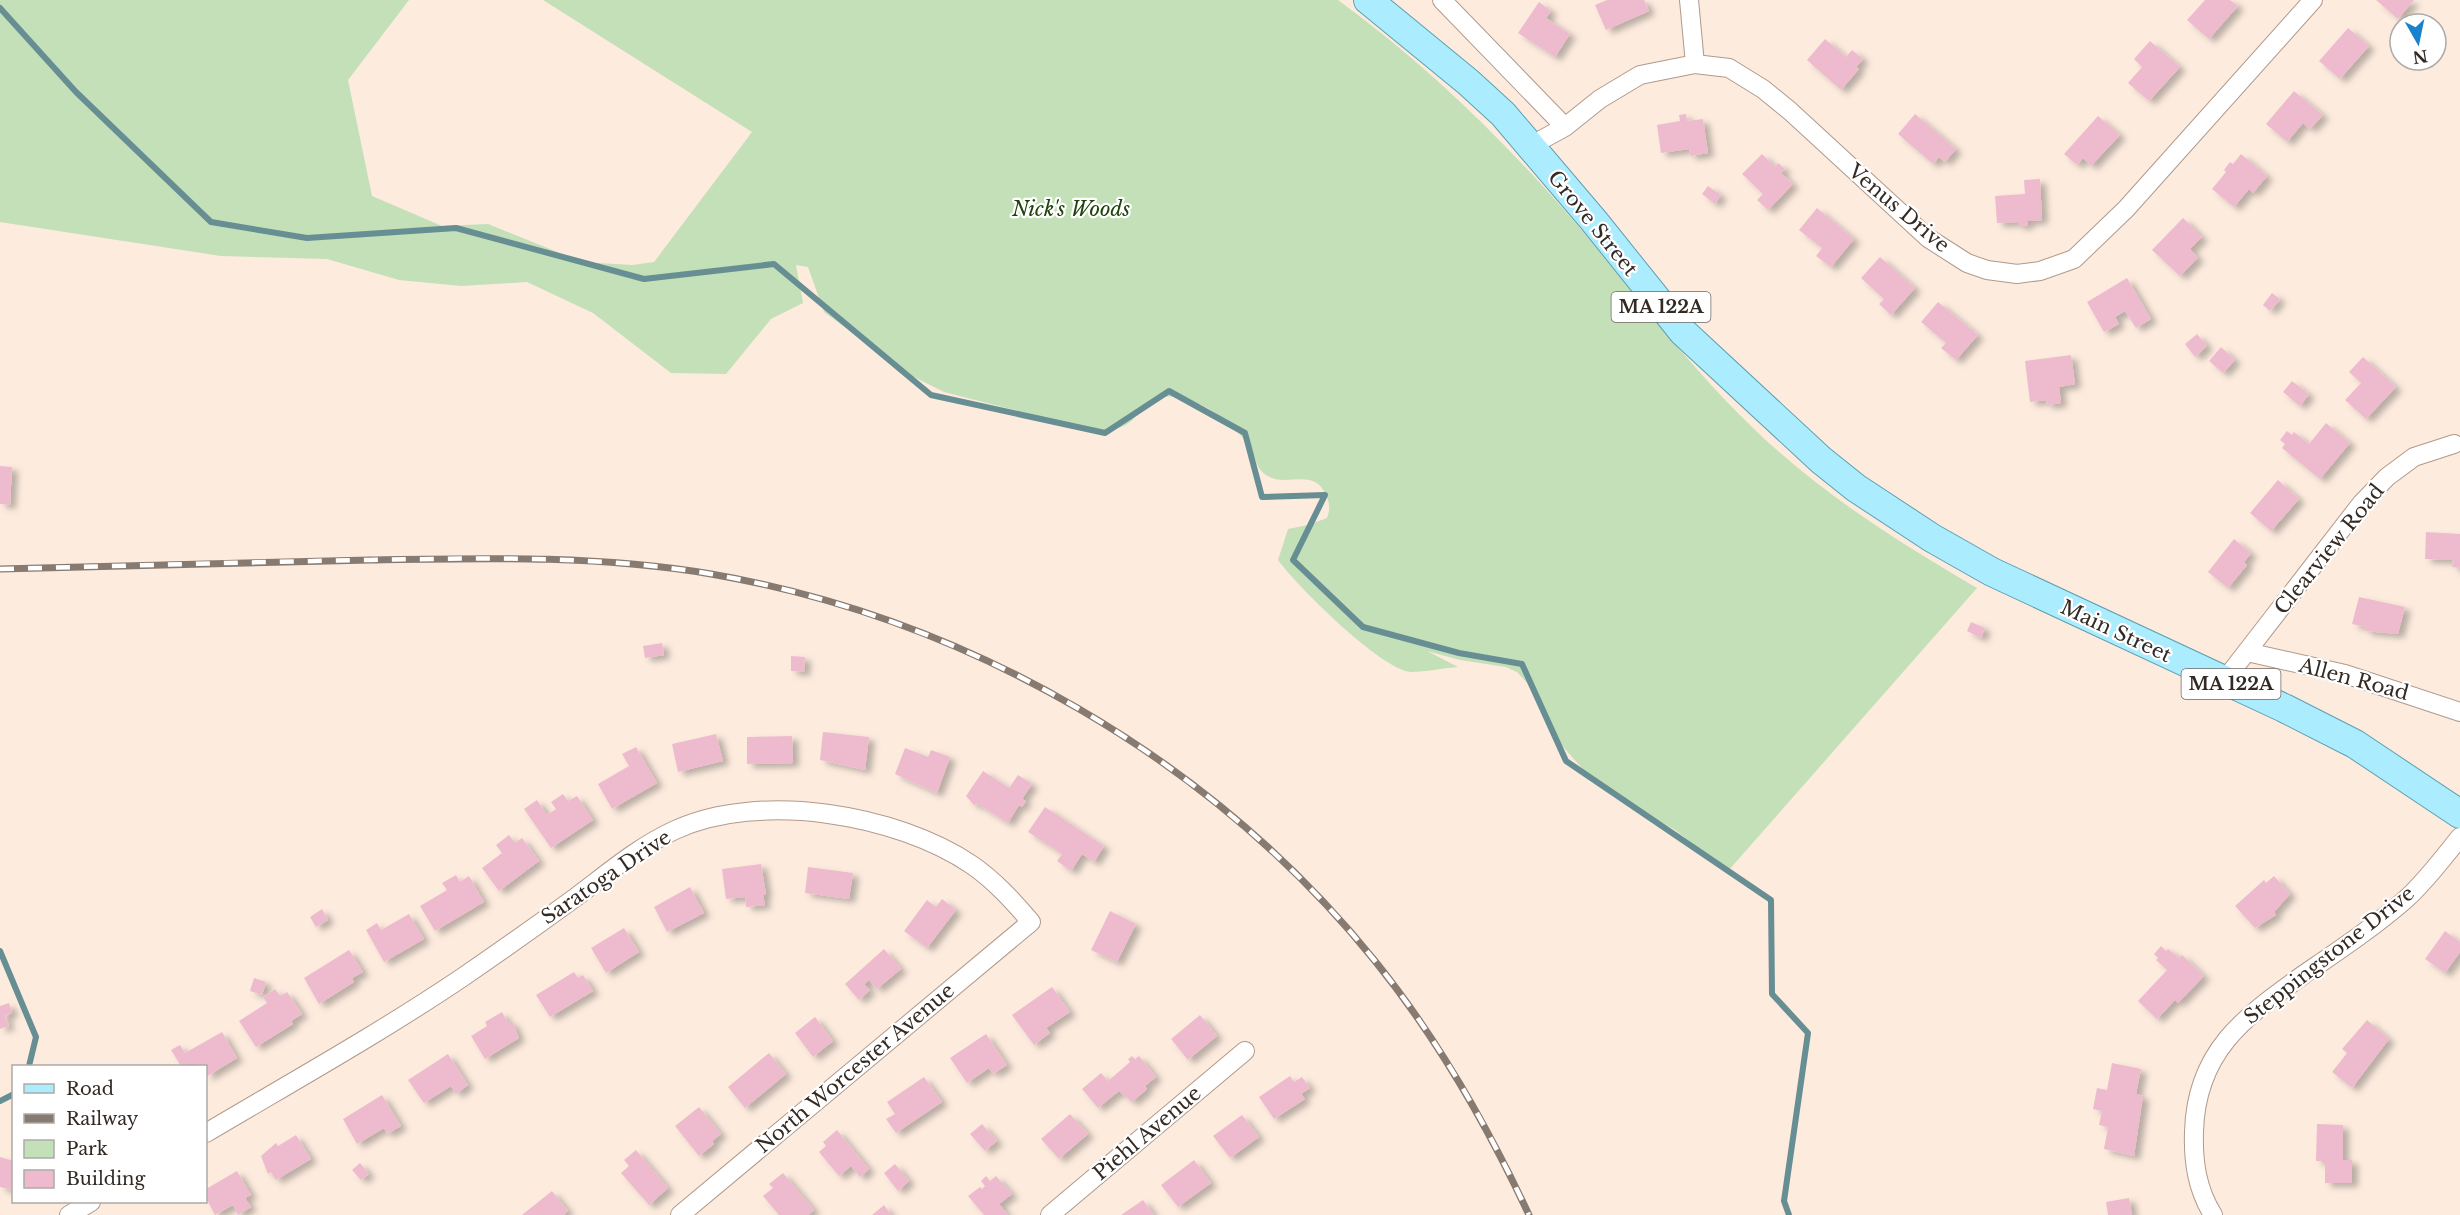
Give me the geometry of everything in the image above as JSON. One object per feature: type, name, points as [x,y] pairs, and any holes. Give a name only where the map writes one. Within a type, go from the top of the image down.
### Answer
[{"type":"main road","name":"Grove Street","points":[[1368,0],[1468,82],[1503,114],[1594,221],[1652,296],[1683,332],[1725,373],[1821,460],[1856,488],[1932,538],[1992,572]]},
{"type":"main road","name":"Main Street","points":[[1992,572],[2355,744],[2460,814]]},
{"type":"street","points":[[1442,0],[1565,127]]},
{"type":"street","points":[[1689,0],[1695,64]]},
{"type":"street","name":"Venus Drive","points":[[1530,146],[1565,127],[1600,99],[1640,75],[1695,64],[1729,68],[1763,89],[1928,238],[1967,263],[1987,270],[2017,274],[2040,271],[2074,259],[2126,209],[2313,0]]},
{"type":"street","name":"Clearview Road","points":[[2224,681],[2361,504],[2388,477],[2414,457],[2454,444]]},
{"type":"street","name":"Allen Road","points":[[2247,652],[2345,674],[2400,690],[2460,712]]},
{"type":"street","name":"Saratoga Drive","points":[[207,1132],[463,977],[619,864],[656,840],[677,829],[723,816],[764,810],[805,811],[867,822],[910,834],[972,865],[1001,888],[1031,921]]},
{"type":"street","name":"Steppingstone Drive","points":[[2213,1215],[2200,1190],[2195,1168],[2194,1125],[2196,1104],[2203,1081],[2223,1042],[2256,1009],[2407,898],[2460,837]]},
{"type":"street","name":"North Worcester Avenue","points":[[680,1215],[1031,921]]},
{"type":"street","name":"Piehl Avenue","points":[[1050,1215],[1245,1051]]},
{"type":"street","points":[[69,1215],[89,1203]]},
{"type":"green space","name":"Nick's Woods","points":[[0,0],[409,0],[348,80],[372,196],[442,226],[488,224],[582,262],[632,265],[654,262],[752,132],[543,0],[1338,0],[1403,51],[1494,135],[1578,226],[1706,380],[1779,452],[1860,515],[1977,588],[1728,871],[1675,830],[1607,790],[1588,775],[1550,732],[1530,686],[1517,672],[1506,667],[1460,660],[1427,651],[1458,667],[1411,672],[1397,668],[1380,657],[1340,625],[1302,588],[1278,560],[1288,529],[1327,518],[1329,504],[1321,486],[1307,480],[1282,480],[1266,475],[1260,470],[1250,448],[1236,430],[1228,422],[1198,403],[1169,396],[1156,400],[1122,427],[1095,431],[944,392],[908,374],[824,312],[808,267],[796,265],[803,303],[771,319],[726,374],[671,373],[593,313],[527,282],[461,286],[399,280],[327,259],[221,256],[0,222]]},
{"type":"building","points":[[1607,0],[1644,0],[1649,11],[1606,30],[1595,5]]},
{"type":"building","points":[[2205,0],[2230,0],[2238,6],[2209,39],[2187,20]]},
{"type":"building","points":[[2376,0],[2414,0],[2404,12],[2390,12]]},
{"type":"building","points":[[1539,2],[1551,11],[1546,18],[1570,34],[1555,57],[1518,33]]},
{"type":"building","points":[[2348,28],[2369,46],[2340,79],[2319,61]]},
{"type":"building","points":[[1825,39],[1846,57],[1852,50],[1863,59],[1856,67],[1859,69],[1841,90],[1807,60]]},
{"type":"building","points":[[2150,41],[2180,67],[2149,101],[2128,83],[2142,67],[2134,59]]},
{"type":"building","points":[[2294,91],[2323,115],[2310,129],[2303,123],[2287,142],[2266,124]]},
{"type":"building","points":[[1686,114],[1687,121],[1703,119],[1708,153],[1690,156],[1689,149],[1661,153],[1657,125],[1680,121],[1679,115]]},
{"type":"building","points":[[1915,114],[1956,149],[1945,162],[1939,157],[1933,164],[1898,134]]},
{"type":"building","points":[[2098,116],[2120,135],[2091,166],[2083,158],[2077,165],[2064,154]]},
{"type":"building","points":[[1762,154],[1775,167],[1778,163],[1785,169],[1781,173],[1793,184],[1768,210],[1757,200],[1763,194],[1742,174]]},
{"type":"building","points":[[2241,154],[2267,176],[2253,193],[2249,189],[2234,207],[2212,189],[2226,172],[2224,170],[2230,162],[2233,164]]},
{"type":"building","points":[[2040,179],[2042,220],[2027,221],[2028,225],[2018,226],[2018,222],[1997,223],[1995,196],[2025,194],[2024,180]]},
{"type":"building","points":[[1708,186],[1721,195],[1715,204],[1702,194]]},
{"type":"building","points":[[1817,208],[1854,239],[1831,267],[1816,256],[1822,248],[1799,230]]},
{"type":"building","points":[[2183,218],[2202,237],[2190,249],[2198,258],[2180,276],[2152,250]]},
{"type":"building","points":[[1880,257],[1915,288],[1891,315],[1879,304],[1884,299],[1861,278]]},
{"type":"building","points":[[2127,278],[2151,319],[2136,328],[2125,311],[2115,317],[2119,324],[2104,332],[2087,302]]},
{"type":"building","points":[[2272,293],[2280,299],[2270,311],[2263,305]]},
{"type":"building","points":[[1938,302],[1978,335],[1956,360],[1941,348],[1946,343],[1921,322]]},
{"type":"building","points":[[2197,334],[2207,346],[2195,357],[2185,344]]},
{"type":"building","points":[[2221,347],[2235,360],[2223,373],[2209,361]]},
{"type":"building","points":[[2071,355],[2075,384],[2059,387],[2061,403],[2047,405],[2046,400],[2030,402],[2025,361]]},
{"type":"building","points":[[2363,357],[2396,387],[2366,419],[2345,400],[2361,383],[2349,372]]},
{"type":"building","points":[[2292,381],[2309,394],[2300,406],[2283,392]]},
{"type":"building","points":[[2326,423],[2350,443],[2320,479],[2282,448],[2285,444],[2280,440],[2287,431],[2292,435],[2294,432],[2309,444]]},
{"type":"building","points":[[0,466],[12,467],[10,505],[0,504]]},
{"type":"building","points":[[2278,480],[2299,499],[2271,531],[2250,513]]},
{"type":"building","points":[[2426,532],[2460,534],[2460,568],[2452,567],[2453,560],[2425,559]]},
{"type":"building","points":[[2234,539],[2251,553],[2244,562],[2247,565],[2228,588],[2208,572]]},
{"type":"building","points":[[2359,597],[2405,607],[2398,634],[2365,631],[2366,627],[2352,624]]},
{"type":"building","points":[[1971,622],[1985,628],[1981,638],[1967,631]]},
{"type":"building","points":[[662,643],[664,655],[645,658],[643,646]]},
{"type":"building","points":[[791,656],[805,657],[804,672],[791,671]]},
{"type":"building","points":[[823,732],[869,737],[865,770],[820,760]]},
{"type":"building","points":[[716,734],[723,761],[678,772],[672,744]]},
{"type":"building","points":[[792,736],[793,763],[747,764],[747,737]]},
{"type":"building","points":[[636,747],[657,783],[612,809],[598,784],[629,766],[622,754]]},
{"type":"building","points":[[905,748],[928,757],[931,750],[950,757],[937,793],[895,774]]},
{"type":"building","points":[[983,771],[1009,788],[1018,775],[1032,784],[1022,799],[1026,801],[1022,807],[1019,805],[1008,823],[976,803],[975,806],[966,796]]},
{"type":"building","points":[[563,794],[568,801],[577,796],[593,820],[551,848],[524,809],[537,800],[547,815],[556,809],[551,802]]},
{"type":"building","points":[[1045,807],[1104,846],[1094,862],[1082,854],[1071,871],[1057,861],[1062,854],[1028,832]]},
{"type":"building","points":[[509,835],[515,843],[522,838],[539,861],[499,891],[482,868],[502,853],[496,845]]},
{"type":"building","points":[[761,864],[766,894],[763,895],[765,905],[746,907],[745,897],[726,899],[722,869]]},
{"type":"building","points":[[808,867],[853,873],[849,899],[805,893]]},
{"type":"building","points":[[456,875],[460,882],[469,876],[484,902],[435,931],[420,906],[447,890],[442,883]]},
{"type":"building","points":[[2274,876],[2290,894],[2274,912],[2276,915],[2255,928],[2235,906],[2264,880],[2266,883]]},
{"type":"building","points":[[690,887],[704,913],[667,932],[654,907]]},
{"type":"building","points":[[942,899],[956,910],[927,948],[904,931],[927,900],[936,907]]},
{"type":"building","points":[[322,909],[328,920],[316,927],[310,917]]},
{"type":"building","points":[[1110,911],[1136,924],[1117,962],[1091,950]]},
{"type":"building","points":[[409,914],[424,939],[384,962],[366,930],[377,923],[381,930]]},
{"type":"building","points":[[624,928],[639,952],[606,973],[591,948]]},
{"type":"building","points":[[2445,931],[2460,942],[2460,952],[2445,973],[2425,959]]},
{"type":"building","points":[[2161,946],[2179,958],[2182,955],[2204,976],[2178,1003],[2175,1000],[2157,1019],[2138,1001],[2167,970],[2156,960],[2158,958],[2154,954]]},
{"type":"building","points":[[884,949],[901,969],[877,989],[869,980],[864,984],[870,990],[859,1000],[845,984]]},
{"type":"building","points":[[349,950],[363,972],[352,978],[354,982],[319,1004],[304,978]]},
{"type":"building","points":[[574,972],[578,978],[583,975],[593,991],[550,1017],[536,995]]},
{"type":"building","points":[[254,978],[266,982],[262,995],[250,991]]},
{"type":"building","points":[[1052,987],[1070,1012],[1046,1028],[1050,1033],[1034,1045],[1012,1015]]},
{"type":"building","points":[[275,989],[280,996],[287,992],[302,1014],[291,1021],[293,1024],[256,1047],[239,1021],[267,1003],[263,997]]},
{"type":"building","points":[[9,1003],[12,1013],[5,1016],[9,1026],[0,1029],[0,1006]]},
{"type":"building","points":[[502,1012],[508,1023],[512,1021],[519,1038],[485,1059],[471,1036],[487,1026],[485,1022]]},
{"type":"building","points":[[1200,1015],[1217,1036],[1188,1060],[1171,1039]]},
{"type":"building","points":[[815,1017],[833,1041],[813,1057],[795,1033]]},
{"type":"building","points":[[2367,1020],[2389,1039],[2352,1088],[2332,1072],[2347,1053],[2342,1049]]},
{"type":"building","points":[[222,1032],[237,1058],[207,1076],[207,1065],[194,1063],[180,1065],[171,1050],[180,1045],[185,1053]]},
{"type":"building","points":[[986,1034],[1007,1065],[993,1074],[989,1068],[967,1083],[950,1058]]},
{"type":"building","points":[[769,1053],[786,1074],[745,1108],[728,1087]]},
{"type":"building","points":[[448,1054],[468,1085],[456,1094],[451,1086],[424,1103],[408,1080]]},
{"type":"building","points":[[1132,1056],[1135,1059],[1139,1056],[1156,1077],[1145,1086],[1147,1089],[1132,1102],[1119,1091],[1098,1108],[1082,1089],[1101,1073],[1108,1081],[1130,1062],[1128,1059]]},
{"type":"building","points":[[2112,1063],[2141,1069],[2136,1094],[2143,1096],[2134,1156],[2104,1149],[2108,1127],[2099,1125],[2102,1111],[2093,1109],[2097,1088],[2107,1090]]},
{"type":"building","points":[[1290,1076],[1294,1082],[1302,1077],[1310,1088],[1301,1094],[1305,1099],[1274,1119],[1259,1097]]},
{"type":"building","points":[[924,1077],[942,1102],[896,1133],[886,1119],[895,1114],[887,1102]]},
{"type":"building","points":[[382,1095],[401,1126],[387,1134],[384,1128],[357,1144],[343,1119]]},
{"type":"building","points":[[699,1107],[721,1134],[712,1141],[714,1144],[699,1156],[675,1126]]},
{"type":"building","points":[[1070,1114],[1088,1134],[1059,1159],[1041,1139]]},
{"type":"building","points":[[1242,1115],[1259,1137],[1230,1158],[1213,1136]]},
{"type":"building","points":[[982,1124],[997,1141],[985,1151],[970,1134]]},
{"type":"building","points":[[2317,1124],[2343,1125],[2343,1160],[2352,1160],[2352,1183],[2325,1183],[2325,1161],[2316,1161]]},
{"type":"building","points":[[837,1130],[869,1169],[860,1177],[851,1166],[839,1176],[819,1152],[826,1146],[823,1142]]},
{"type":"building","points":[[296,1135],[311,1159],[276,1180],[271,1172],[268,1174],[261,1156],[276,1143],[278,1146]]},
{"type":"building","points":[[636,1150],[668,1188],[649,1205],[621,1173],[629,1166],[624,1160]]},
{"type":"building","points":[[0,1157],[12,1160],[12,1190],[0,1187]]},
{"type":"building","points":[[1194,1160],[1211,1183],[1178,1207],[1161,1185]]},
{"type":"building","points":[[360,1163],[369,1174],[361,1180],[352,1170]]},
{"type":"building","points":[[895,1164],[909,1181],[898,1191],[884,1173]]},
{"type":"building","points":[[237,1171],[251,1195],[245,1198],[251,1207],[238,1215],[233,1205],[215,1215],[207,1200],[207,1188]]},
{"type":"building","points":[[783,1173],[814,1210],[808,1215],[779,1215],[763,1196],[773,1188],[769,1184]]},
{"type":"building","points":[[986,1176],[990,1181],[996,1176],[1012,1194],[999,1204],[1008,1215],[984,1215],[968,1196],[985,1186],[981,1181]]},
{"type":"building","points":[[552,1191],[568,1211],[564,1215],[522,1215]]},
{"type":"building","points":[[2129,1198],[2132,1215],[2108,1215],[2106,1202]]},
{"type":"building","points":[[1143,1200],[1154,1215],[1121,1215]]},
{"type":"building","points":[[884,1205],[891,1215],[872,1215]]},
{"type":"waterway","points":[[0,8],[76,92],[211,222],[307,238],[456,228],[644,279],[774,264],[931,395],[1105,433],[1169,391],[1245,433],[1262,497],[1325,495],[1293,560],[1363,627],[1459,653],[1522,664],[1566,761],[1771,900],[1772,994],[1808,1033],[1784,1201],[1789,1215]]},
{"type":"waterway","points":[[0,951],[36,1037],[29,1065]]},
{"type":"waterway","points":[[0,1101],[12,1095]]},
{"type":"railway","points":[[0,569],[455,559],[541,559],[669,568],[711,574],[806,595],[900,625],[991,663],[1078,708],[1161,761],[1238,822],[1310,888],[1375,961],[1420,1021],[1460,1084],[1496,1148],[1529,1215]]}]
